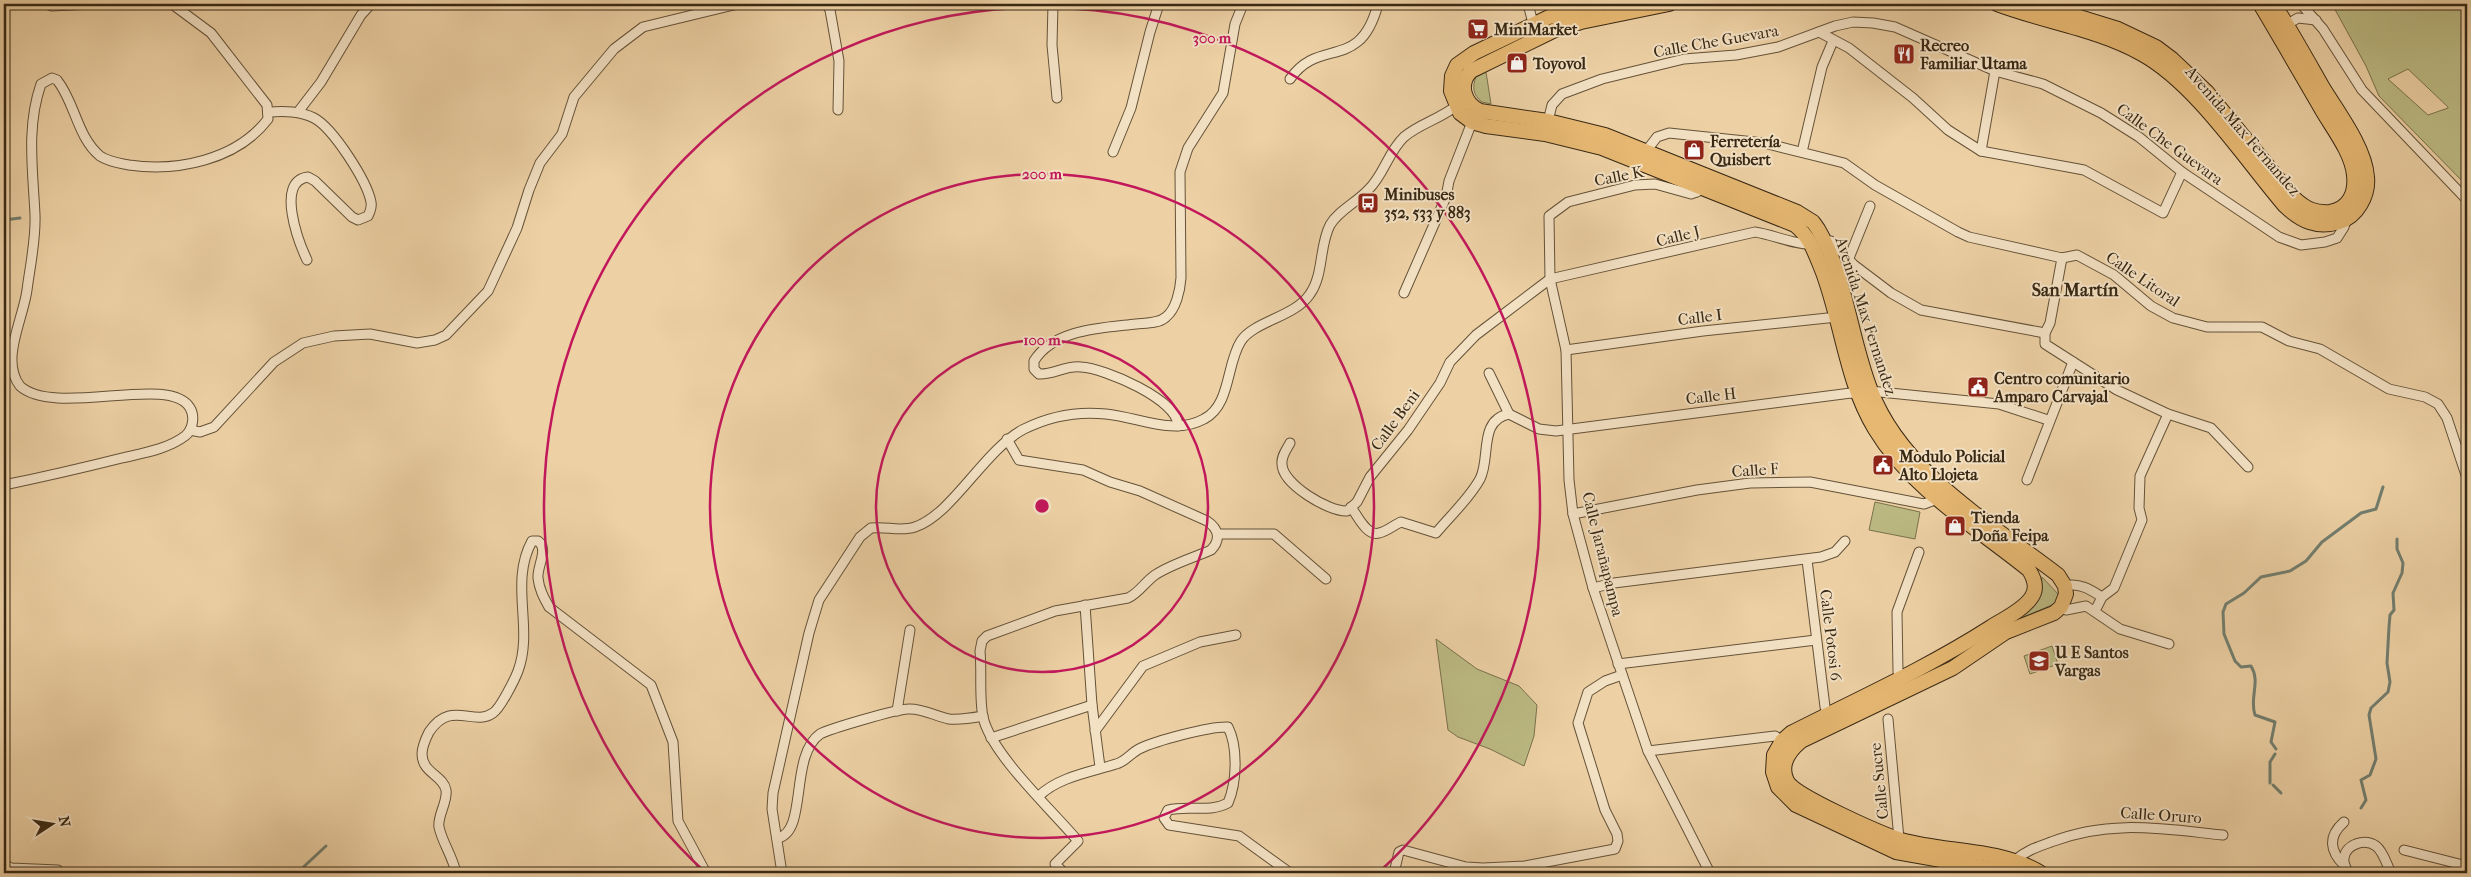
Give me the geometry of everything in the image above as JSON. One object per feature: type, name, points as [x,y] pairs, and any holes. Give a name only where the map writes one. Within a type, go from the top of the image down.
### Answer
[{"type":"main road","points":[[1536,31],[1563,12],[1602,4]]},
{"type":"main road","points":[[1472,122],[1466,119],[1461,103],[1451,84],[1458,65],[1474,53],[1536,31],[1669,4]]},
{"type":"main road","name":"Avenida Max Fernandez","points":[[1997,4],[2038,9],[2138,38],[2172,59],[2202,96],[2301,204],[2312,211],[2349,212]]},
{"type":"main road","points":[[2273,7],[2281,28],[2299,58],[2351,165],[2354,183],[2349,212]]},
{"type":"main road","name":"Avenida Max Fernandez","points":[[1461,103],[1480,111],[1547,127]]},
{"type":"main road","name":"Avenida Max Fernandez","points":[[1472,122],[1547,127],[1605,135],[1644,156],[1698,178],[1795,225],[1817,241],[1845,298],[1865,393]]},
{"type":"main road","name":"Avenida Max Fernandez","points":[[1817,241],[1837,317],[1865,393],[1898,441],[1940,492],[2029,570],[2033,577],[2035,588],[2031,598],[2025,605],[1944,656],[1905,685]]},
{"type":"main road","name":"Avenida Max Fernandez","points":[[1940,492],[2058,575],[2065,586]]},
{"type":"main road","points":[[2061,607],[2066,594],[2065,586]]},
{"type":"main road","name":"Avenida Max Fernandez","points":[[1787,745],[1801,741],[1832,720],[1905,685],[1953,668],[2006,632],[2046,617],[2061,607]]},
{"type":"main road","points":[[1787,745],[1784,770],[1787,780],[1794,788],[1897,846],[2042,873]]},
{"type":"street","points":[[46,4],[52,6],[91,4]]},
{"type":"street","points":[[4,485],[60,474],[161,448],[186,436],[190,430],[192,413],[185,401],[177,398],[134,394],[45,398],[31,394],[20,386],[11,373],[8,359],[26,294],[32,247],[35,217],[30,166],[37,96],[41,84],[52,78],[57,80],[77,121],[100,156],[112,162],[138,166],[177,166],[229,151],[243,143],[264,125],[268,119],[267,105],[211,33],[172,4]]},
{"type":"street","points":[[298,112],[321,82],[361,15],[371,4]]},
{"type":"street","points":[[190,430],[200,432],[214,427],[274,362],[303,343],[334,336],[370,334],[416,343],[434,340],[446,335],[488,291],[518,228],[529,190],[540,163],[562,134],[574,97],[614,48],[644,27],[738,4]]},
{"type":"street","points":[[826,4],[830,10],[838,61],[838,110]]},
{"type":"street","points":[[1053,4],[1052,45],[1057,98]]},
{"type":"street","points":[[1113,152],[1131,108],[1159,4]]},
{"type":"street","points":[[1178,426],[1177,418],[1170,408],[1154,396],[1110,374],[1081,367],[1039,374],[1034,369],[1034,361],[1041,350],[1062,338],[1104,328],[1155,322],[1166,317],[1170,312],[1179,293],[1181,278],[1180,172],[1188,148],[1224,93],[1235,24],[1243,4]]},
{"type":"street","points":[[1290,79],[1298,67],[1307,61],[1351,48],[1362,40],[1378,4]]},
{"type":"street","points":[[1528,4],[1536,31]]},
{"type":"street","points":[[2301,4],[2316,20],[2362,90],[2467,200]]},
{"type":"street","points":[[2281,28],[2298,18],[2316,20]]},
{"type":"street","name":"Calle Che Guevara","points":[[1547,127],[1552,105],[1562,94],[1595,81],[1684,59],[1736,55],[1778,47],[1853,22],[1895,27],[1995,71],[2043,84],[2100,113],[2139,137],[2182,172],[2279,238],[2301,244],[2314,244],[2337,238],[2344,228],[2349,212]]},
{"type":"street","points":[[1819,32],[1849,48],[1913,98],[1948,130],[1981,151],[2084,170],[2163,213],[2182,172]]},
{"type":"street","points":[[1802,152],[1822,67],[1833,41]]},
{"type":"street","points":[[1981,151],[1995,71]]},
{"type":"street","points":[[782,873],[772,808],[773,793],[809,633],[819,600],[865,532],[875,528],[907,529],[930,518],[1007,438],[1046,420],[1063,415],[1108,414],[1163,425],[1178,426],[1190,425],[1213,413],[1227,384],[1241,340],[1250,332],[1304,302],[1311,294],[1316,283],[1326,238],[1335,218],[1370,189],[1392,150],[1406,136],[1461,103]]},
{"type":"street","points":[[269,112],[298,112],[316,119],[337,141],[357,169],[372,202],[368,216],[358,220],[352,217],[308,177],[298,181],[292,190],[292,208],[296,235],[307,260]]},
{"type":"street","points":[[1404,294],[1446,197],[1472,122]]},
{"type":"street","name":"Calle Litoral","points":[[1644,156],[1656,137],[1669,133],[1764,143],[1844,162],[1875,185],[1969,237],[2062,258],[2077,255],[2107,271],[2151,306],[2173,318],[2207,327],[2262,327],[2289,341],[2320,349],[2389,389],[2425,397],[2438,404],[2447,418],[2467,478]]},
{"type":"street","name":"Calle K","points":[[1568,202],[1648,184],[1692,194],[1697,192],[1698,178]]},
{"type":"street","name":"Calle Jarañapampa","points":[[1568,202],[1549,216],[1550,279],[1566,350],[1569,480],[1573,514],[1593,588],[1648,751],[1710,873]]},
{"type":"street","points":[[1849,258],[1870,206]]},
{"type":"street","name":"Calle J","points":[[1550,279],[1755,232],[1773,235],[1805,245],[1817,241]]},
{"type":"street","points":[[1817,241],[1831,241],[1854,265],[1891,293],[1920,310],[2045,333]]},
{"type":"street","points":[[2062,258],[2050,322],[2045,333],[2045,344],[2058,350],[2073,362],[2117,390],[2168,414],[2211,428],[2248,467]]},
{"type":"street","name":"Calle Beni","points":[[1351,507],[1357,502],[1370,477],[1408,430],[1440,384],[1450,362],[1476,335],[1502,318],[1550,279]]},
{"type":"street","name":"Calle I","points":[[1566,350],[1703,331],[1837,317]]},
{"type":"street","points":[[2027,480],[2048,420],[2073,362]]},
{"type":"street","points":[[1290,443],[1282,457],[1281,465],[1285,475],[1323,504],[1343,512],[1351,507],[1366,528],[1373,533],[1379,534],[1400,522],[1436,533],[1480,478],[1487,435],[1494,421],[1499,417],[1509,414],[1489,373]]},
{"type":"street","name":"Calle H","points":[[1509,414],[1539,429],[1556,431],[1851,393],[1865,393],[1999,404],[2048,420]]},
{"type":"street","points":[[2095,611],[2102,597],[2114,588],[2142,520],[2139,508],[2140,476],[2168,414]]},
{"type":"street","points":[[1007,438],[1019,460],[1083,470],[1110,482],[1140,491],[1207,521],[1214,526],[1218,534],[1216,545],[1211,550],[1154,576],[1135,595],[1128,598],[1055,610],[987,636],[982,641],[980,651],[983,716],[991,738],[1003,756],[1078,841],[1054,864],[1064,873]]},
{"type":"street","name":"Calle F","points":[[1573,514],[1697,490],[1750,483],[1810,482],[1924,504],[1932,501],[1940,492]]},
{"type":"street","points":[[1218,534],[1274,534],[1326,579]]},
{"type":"street","points":[[456,873],[450,852],[439,826],[447,792],[444,783],[428,771],[422,753],[427,737],[439,721],[452,715],[465,714],[480,718],[495,712],[518,672],[524,632],[521,576],[529,547],[532,541],[538,541],[542,546],[543,552],[538,576],[540,590],[549,607],[651,685],[673,742],[678,821],[706,873]]},
{"type":"street","points":[[1593,588],[1614,583],[1807,560],[1834,552],[1845,541]]},
{"type":"street","points":[[1905,685],[1898,672],[1897,612],[1919,552]]},
{"type":"street","name":"Calle Potosi 6","points":[[1807,560],[1825,707],[1832,720]]},
{"type":"street","points":[[2065,586],[2071,584],[2085,587],[2102,597]]},
{"type":"street","points":[[1085,605],[1092,705],[1100,767]]},
{"type":"street","points":[[2061,607],[2066,610],[2086,606],[2095,611],[2105,621],[2120,629],[2169,644]]},
{"type":"street","points":[[897,711],[910,630]]},
{"type":"street","points":[[1096,731],[1143,666],[1200,642],[1236,635]]},
{"type":"street","points":[[1618,664],[1816,640]]},
{"type":"street","points":[[1394,873],[1398,852],[1403,850],[1466,867],[1483,868],[1525,866],[1615,849],[1618,841],[1617,834],[1605,810],[1578,723],[1588,692],[1605,681],[1622,675]]},
{"type":"street","points":[[991,738],[1092,705]]},
{"type":"street","points":[[778,838],[784,836],[792,827],[804,761],[814,740],[826,731],[897,711],[920,710],[956,719],[983,716]]},
{"type":"street","name":"Calle Sucre","points":[[1888,719],[1897,846]]},
{"type":"street","points":[[1039,796],[1046,789],[1100,767],[1118,764],[1139,749],[1214,726],[1228,727],[1234,738],[1234,790],[1228,803],[1212,809],[1177,808],[1168,810],[1164,818],[1169,825],[1240,836],[1290,873]]},
{"type":"street","points":[[1648,751],[1775,736],[1787,745]]},
{"type":"street","points":[[2344,822],[2332,837],[2331,843],[2338,860],[2346,869]]},
{"type":"street","name":"Calle Oruro","points":[[2014,867],[2022,854],[2086,830],[2132,826],[2223,835]]},
{"type":"street","points":[[2346,869],[2344,857],[2348,849],[2358,843],[2370,842],[2379,849],[2391,873]]},
{"type":"street","points":[[2404,850],[2467,866]]},
{"type":"street","points":[[4,864],[11,868],[58,870]]},
{"type":"shaded area","points":[[2332,4],[2467,4],[2467,186],[2379,96],[2366,66]],"holes":[[[2408,69],[2448,107],[2428,115],[2388,79]]]},
{"type":"shaded area","points":[[1486,72],[1491,104],[1482,102],[1474,91],[1476,77]]},
{"type":"shaded area","points":[[1875,502],[1920,512],[1915,539],[1869,530]]},
{"type":"shaded area","points":[[2042,577],[2059,595],[2056,603],[2004,626],[2033,607],[2037,602]]},
{"type":"shaded area","points":[[1436,639],[1477,669],[1519,686],[1537,705],[1534,736],[1524,766],[1490,749],[1458,737],[1448,730]]},
{"type":"shaded area","points":[[2052,646],[2058,664],[2030,674],[2024,656]]},
{"type":"waterway","points":[[4,220],[20,218]]},
{"type":"waterway","points":[[2276,749],[2271,742],[2275,722],[2255,715],[2253,702],[2254,672],[2251,666],[2241,667],[2235,661],[2224,634],[2223,612],[2226,604],[2244,593],[2261,577],[2290,571],[2306,561],[2322,542],[2361,513],[2376,509],[2383,487]]},
{"type":"waterway","points":[[2361,808],[2366,800],[2361,780],[2370,775],[2376,759],[2369,715],[2371,708],[2388,692],[2390,682],[2387,663],[2390,615],[2394,610],[2393,593],[2402,573],[2403,563],[2397,549],[2397,539]]},
{"type":"waterway","points":[[2270,783],[2270,762],[2275,754]]},
{"type":"waterway","points":[[2273,785],[2281,793]]},
{"type":"waterway","points":[[297,873],[326,846]]},
{"type":"place","name":"MiniMarket","points":[[1478,29]]},
{"type":"place","name":"Recreo Familiar Utama","points":[[1904,54]]},
{"type":"place","name":"Toyovol","points":[[1517,63]]},
{"type":"place","name":"Ferretería Quisbert","points":[[1694,150]]},
{"type":"place","name":"Minibuses 352, 533 y 883","points":[[1368,203]]},
{"type":"place","name":"Centro comunitario Amparo Carvajal","points":[[1978,387]]},
{"type":"place","name":"Modulo Policial Alto Llojeta","points":[[1883,465]]},
{"type":"place","name":"Tienda Doña Feipa","points":[[1955,526]]},
{"type":"place","name":"U E Santos Vargas","points":[[2039,661]]},
{"type":"district","name":"San Martín","points":[[2075,290]]}]
